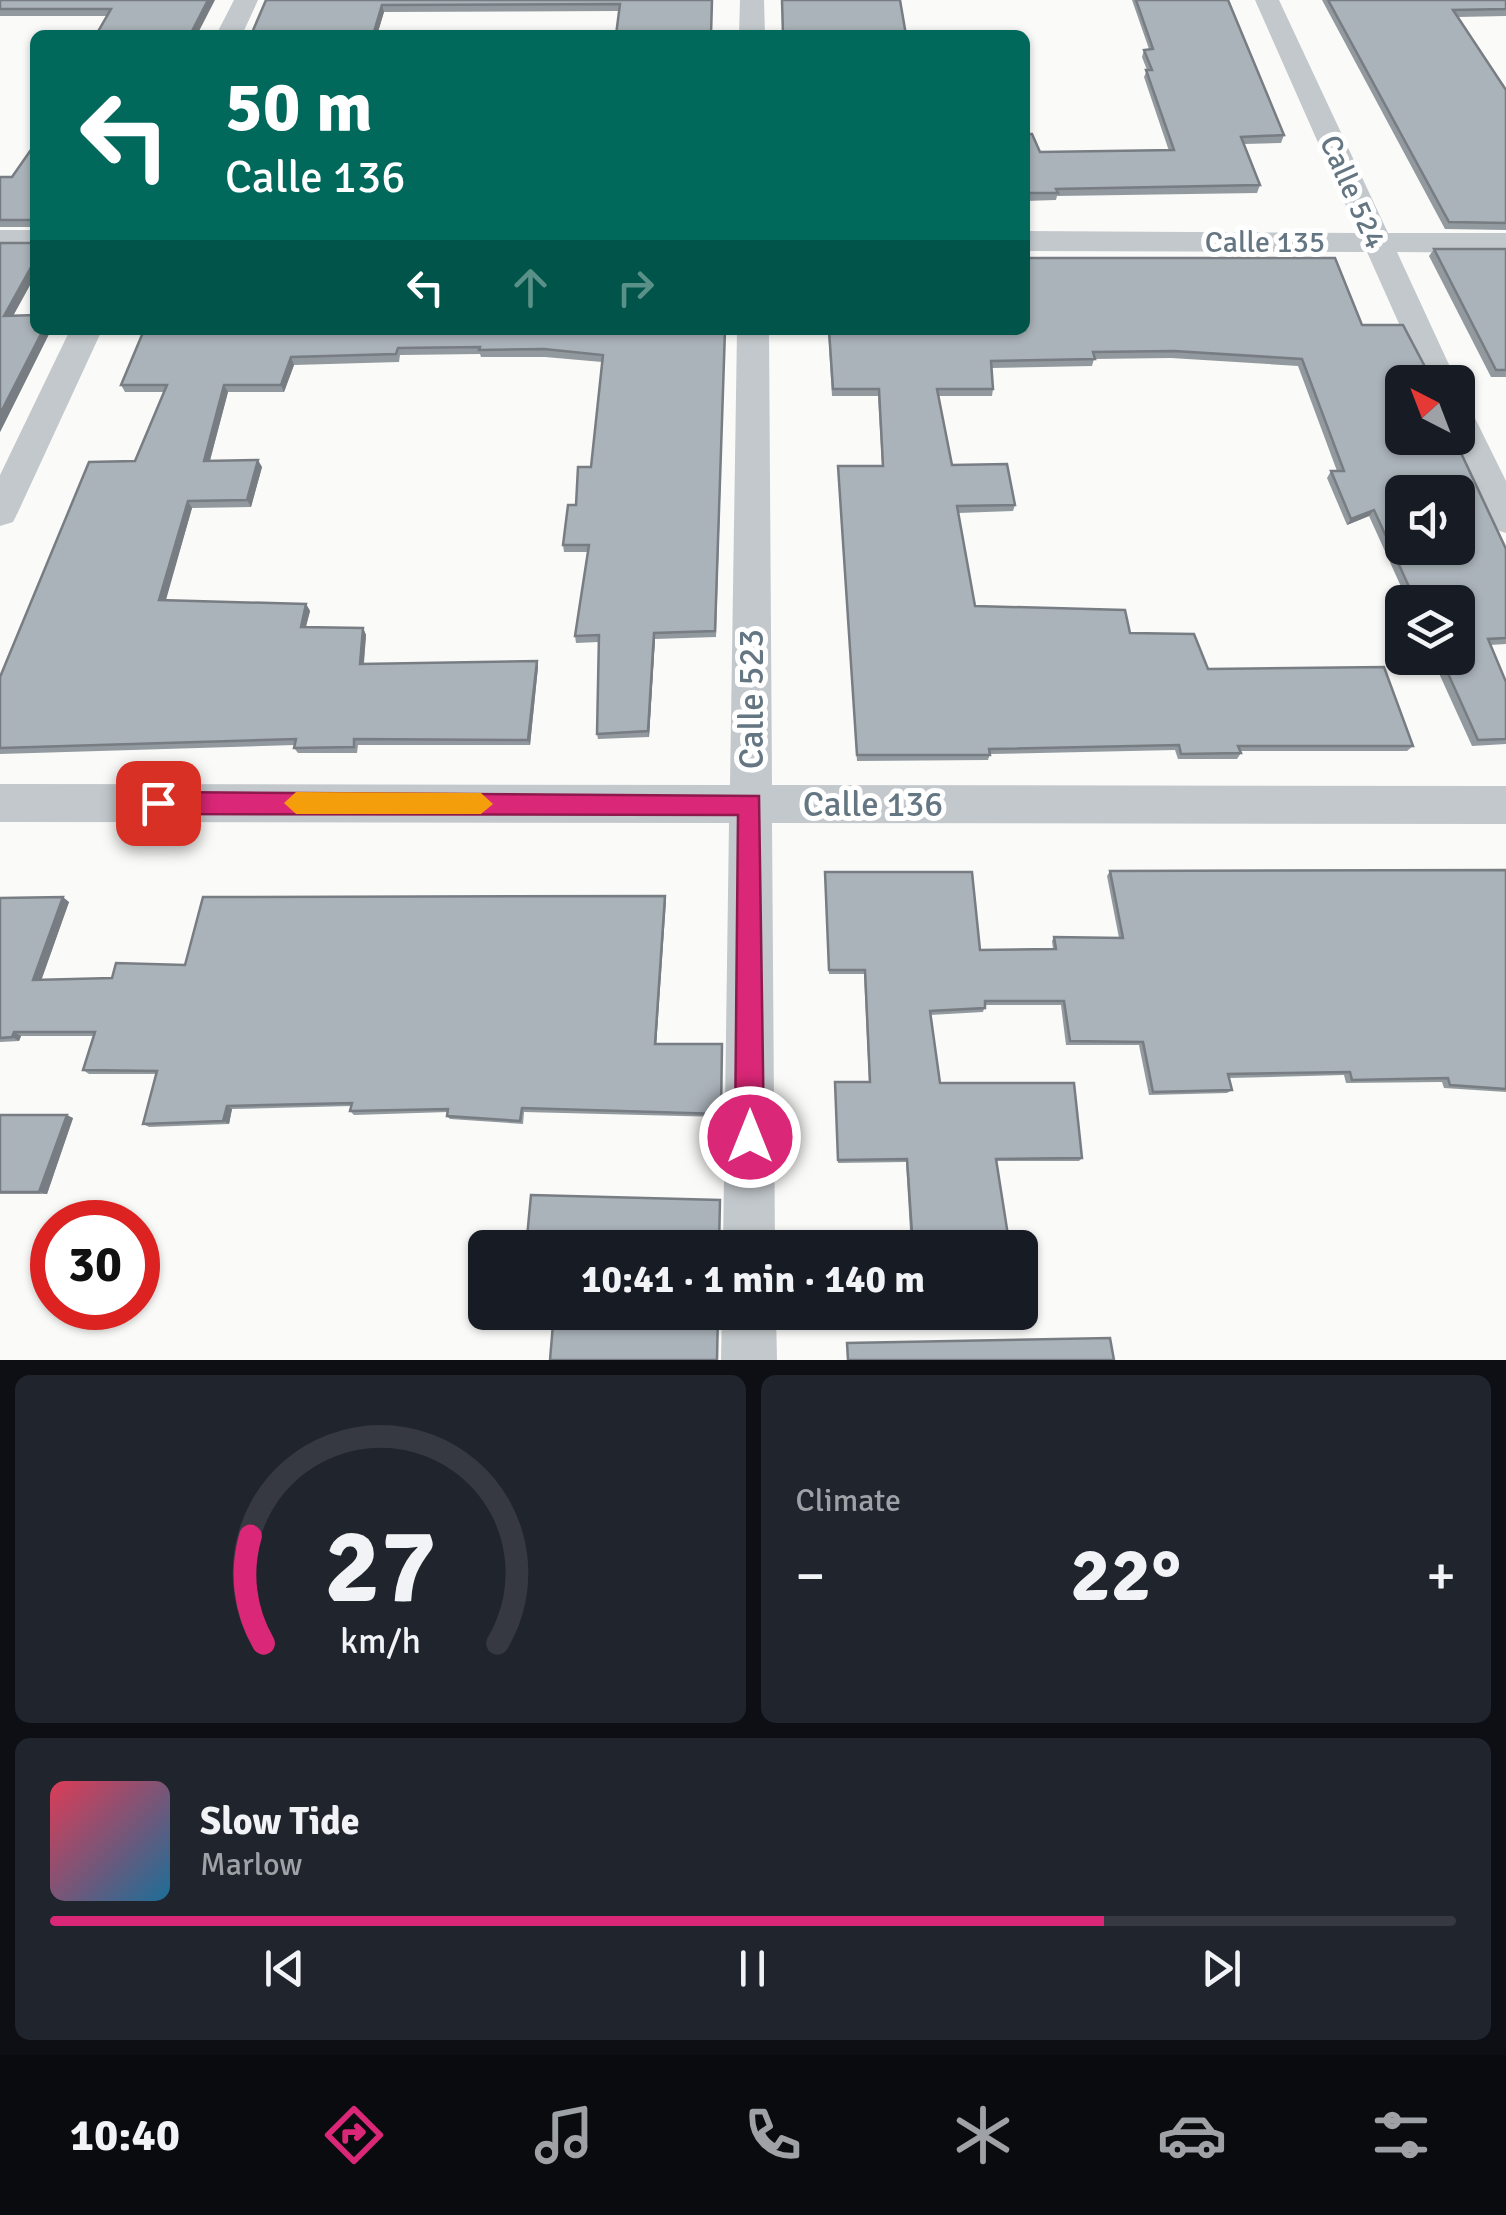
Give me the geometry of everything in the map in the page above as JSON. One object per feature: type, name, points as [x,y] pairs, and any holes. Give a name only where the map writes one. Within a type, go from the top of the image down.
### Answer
[{"type":"street","points":[[231,30],[246,0]]},
{"type":"street","points":[[752,0],[752,30]]},
{"type":"street","name":"Calle 524","points":[[1267,0],[1433,365]]},
{"type":"street","points":[[0,239],[30,238]]},
{"type":"street","name":"Calle 135","points":[[1030,241],[1506,243]]},
{"type":"street","points":[[0,512],[84,335]]},
{"type":"street","name":"Calle 523","points":[[749,1230],[752,335]]},
{"type":"street","points":[[1475,453],[1506,519]]},
{"type":"street","name":"Calle 136","points":[[0,803],[1506,805]]},
{"type":"street","points":[[749,1330],[749,1360]]},
{"type":"building","points":[[0,0],[208,0],[193,30],[99,30],[111,9],[0,9]]},
{"type":"building","points":[[266,0],[712,0],[711,30],[617,30],[620,4],[382,5],[374,30],[253,30]]},
{"type":"building","points":[[782,0],[900,0],[905,30],[783,30]]},
{"type":"building","points":[[1136,0],[1228,0],[1284,135],[1241,137],[1260,185],[1056,189],[1058,193],[1030,193],[1030,134],[1040,152],[1174,150],[1146,70],[1152,70],[1144,50],[1153,49]]},
{"type":"building","points":[[1328,0],[1506,0],[1506,9],[1453,10],[1506,90],[1506,223],[1449,222]]},
{"type":"building","points":[[30,151],[30,220],[0,220],[0,177],[12,177]]},
{"type":"building","points":[[0,243],[30,243],[30,269],[4,316],[30,315],[30,335],[40,335],[0,414]]},
{"type":"building","points":[[1434,249],[1506,249],[1506,370],[1496,370]]},
{"type":"building","points":[[1030,258],[1335,258],[1362,325],[1403,325],[1424,365],[1385,365],[1385,455],[1462,455],[1471,475],[1385,475],[1385,534],[1374,510],[1351,519],[1331,471],[1344,471],[1302,359],[1174,351],[1093,352],[1095,359],[991,361],[993,389],[937,389],[952,465],[1007,464],[1015,505],[957,506],[975,606],[1125,610],[1130,633],[1194,634],[1208,669],[1384,667],[1413,746],[1238,746],[1241,753],[1181,754],[1179,745],[989,749],[990,755],[857,755],[838,466],[883,466],[879,389],[833,389],[829,335],[1030,335]]},
{"type":"building","points":[[142,335],[725,335],[715,631],[654,633],[648,731],[597,734],[599,635],[575,636],[589,545],[563,545],[568,505],[576,505],[578,467],[591,467],[603,355],[544,349],[479,350],[480,347],[398,348],[396,354],[291,357],[281,385],[224,385],[204,461],[258,460],[247,500],[188,501],[159,600],[306,604],[301,627],[363,628],[360,664],[537,661],[528,740],[354,739],[354,747],[294,748],[296,739],[0,748],[0,677],[89,462],[135,461],[167,385],[121,385]]},
{"type":"building","points":[[1475,483],[1506,549],[1506,638],[1488,639],[1506,682],[1506,739],[1478,740],[1449,675],[1475,675],[1475,585],[1408,585],[1399,565],[1475,565]]},
{"type":"building","points":[[1506,870],[1506,1089],[1450,1085],[1448,1078],[1352,1080],[1350,1072],[1228,1074],[1232,1090],[1153,1092],[1143,1042],[1070,1041],[1064,1001],[985,1001],[985,1008],[930,1011],[940,1083],[1074,1083],[1082,1158],[996,1159],[1007,1230],[912,1230],[907,1159],[838,1160],[835,1082],[870,1082],[865,970],[829,970],[825,872],[972,872],[980,950],[1056,949],[1054,937],[1123,938],[1110,871]]},
{"type":"building","points":[[665,896],[655,1044],[722,1044],[721,1114],[522,1108],[520,1121],[447,1116],[448,1109],[350,1111],[352,1103],[227,1106],[223,1121],[143,1124],[157,1071],[83,1070],[95,1032],[14,1032],[12,1037],[0,1038],[0,898],[63,897],[33,980],[112,978],[116,963],[185,965],[203,897]]},
{"type":"building","points":[[0,1115],[67,1115],[39,1192],[0,1192]]},
{"type":"building","points":[[531,1195],[720,1200],[719,1230],[528,1230]]},
{"type":"building","points":[[552,1330],[718,1330],[717,1360],[550,1360]]},
{"type":"building","points":[[1110,1338],[1114,1360],[848,1360],[847,1343]]},
{"type":"slow traffic","points":[[296,803],[481,804]]},
{"type":"route","points":[[158,803],[750,804],[750,1137]]}]
